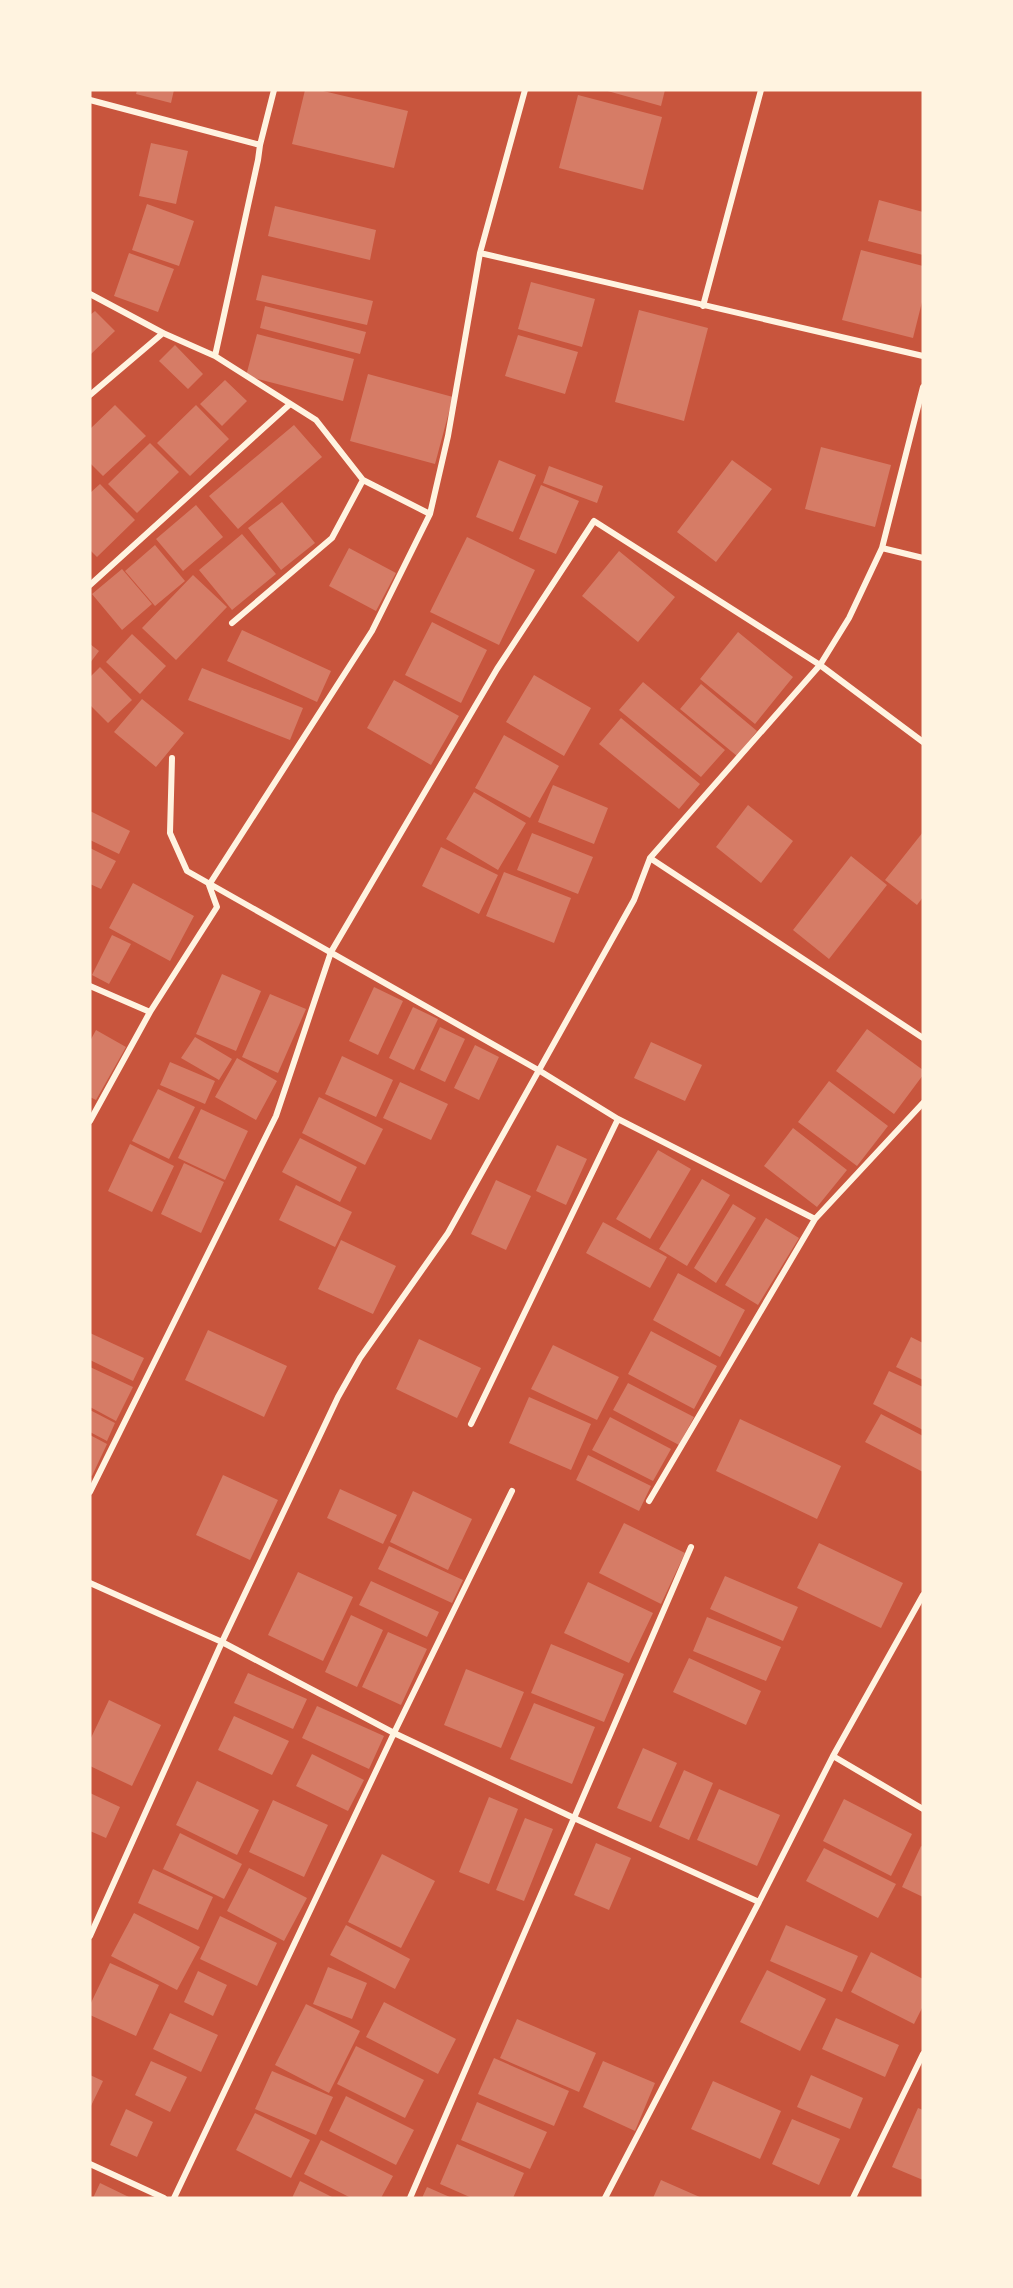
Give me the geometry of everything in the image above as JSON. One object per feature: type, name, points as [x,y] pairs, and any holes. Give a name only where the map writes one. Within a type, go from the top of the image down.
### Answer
[{"type":"street","points":[[215,356],[274,90]]},
{"type":"street","points":[[209,885],[372,631],[430,514],[448,436],[480,253],[525,90]]},
{"type":"street","points":[[703,306],[761,90]]},
{"type":"street","points":[[90,100],[260,145]]},
{"type":"street","points":[[480,253],[923,356]]},
{"type":"street","points":[[90,294],[163,333],[215,356],[316,420],[363,480],[430,514]]},
{"type":"street","points":[[90,395],[163,333]]},
{"type":"street","points":[[90,1936],[222,1642],[338,1397],[355,1368],[448,1233],[634,900],[650,858],[820,665],[849,618],[882,548],[923,387]]},
{"type":"street","points":[[90,585],[289,405]]},
{"type":"street","points":[[232,623],[332,538],[363,480]]},
{"type":"street","points":[[90,1492],[276,1116],[331,952],[497,669],[594,521],[820,665],[923,742]]},
{"type":"street","points":[[882,548],[923,558]]},
{"type":"street","points":[[172,758],[170,833],[187,871],[540,1071],[618,1119],[814,1220]]},
{"type":"street","points":[[650,858],[923,1038]]},
{"type":"street","points":[[90,1121],[150,1012],[218,908],[209,885]]},
{"type":"street","points":[[90,986],[150,1012]]},
{"type":"street","points":[[648,1501],[814,1220],[923,1103]]},
{"type":"street","points":[[471,1424],[618,1119]]},
{"type":"street","points":[[174,2198],[394,1733],[512,1491]]},
{"type":"street","points":[[410,2198],[691,1547]]},
{"type":"street","points":[[90,1583],[222,1642],[394,1733],[759,1902]]},
{"type":"street","points":[[605,2198],[834,1756],[923,1595]]},
{"type":"street","points":[[834,1756],[923,1809]]},
{"type":"street","points":[[853,2198],[923,2054]]},
{"type":"street","points":[[90,2164],[164,2198]]},
{"type":"building","points":[[137,90],[174,90],[171,103],[136,94]]},
{"type":"building","points":[[305,90],[319,90],[408,111],[394,168],[292,144]]},
{"type":"building","points":[[604,90],[665,90],[661,106]]},
{"type":"building","points":[[578,95],[662,117],[643,190],[559,168]]},
{"type":"building","points":[[151,143],[188,151],[176,204],[139,196]]},
{"type":"building","points":[[879,200],[923,212],[923,255],[868,241]]},
{"type":"building","points":[[147,204],[194,221],[179,266],[132,250]]},
{"type":"building","points":[[275,206],[376,230],[370,260],[268,236]]},
{"type":"building","points":[[861,250],[923,266],[923,298],[913,338],[842,320]]},
{"type":"building","points":[[129,253],[174,269],[158,312],[114,296]]},
{"type":"building","points":[[262,275],[373,301],[367,325],[256,300]]},
{"type":"building","points":[[531,282],[595,299],[582,347],[518,329]]},
{"type":"building","points":[[265,306],[366,332],[360,354],[260,328]]},
{"type":"building","points":[[639,310],[708,328],[684,421],[615,402]]},
{"type":"building","points":[[95,311],[115,331],[90,355],[90,315]]},
{"type":"building","points":[[257,334],[354,359],[343,401],[246,376]]},
{"type":"building","points":[[518,335],[578,352],[565,394],[505,376]]},
{"type":"building","points":[[175,345],[203,374],[188,389],[159,361]]},
{"type":"building","points":[[368,374],[453,397],[435,464],[350,441]]},
{"type":"building","points":[[225,380],[247,401],[222,426],[200,404]]},
{"type":"building","points":[[115,405],[146,436],[103,476],[90,463],[90,429]]},
{"type":"building","points":[[196,405],[229,439],[190,476],[157,443]]},
{"type":"building","points":[[294,425],[322,457],[238,529],[209,496]]},
{"type":"building","points":[[150,443],[179,472],[137,513],[108,484]]},
{"type":"building","points":[[821,447],[891,465],[875,527],[805,509]]},
{"type":"building","points":[[499,460],[536,475],[513,532],[476,517]]},
{"type":"building","points":[[732,460],[772,489],[716,562],[677,532]]},
{"type":"building","points":[[549,466],[603,486],[597,503],[543,483]]},
{"type":"building","points":[[100,484],[135,520],[97,557],[90,550],[90,493]]},
{"type":"building","points":[[541,485],[579,501],[556,554],[519,539]]},
{"type":"building","points":[[282,502],[315,543],[281,570],[248,528]]},
{"type":"building","points":[[196,505],[223,537],[183,571],[156,539]]},
{"type":"building","points":[[242,534],[276,574],[232,610],[199,570]]},
{"type":"building","points":[[467,537],[535,570],[499,645],[430,612]]},
{"type":"building","points":[[155,545],[185,581],[155,606],[125,571]]},
{"type":"building","points":[[349,548],[396,573],[376,611],[329,586]]},
{"type":"building","points":[[619,551],[675,597],[638,642],[582,596]]},
{"type":"building","points":[[122,569],[152,604],[122,630],[92,594]]},
{"type":"building","points":[[193,575],[227,607],[176,660],[142,628]]},
{"type":"building","points":[[432,622],[487,650],[461,703],[405,675]]},
{"type":"building","points":[[242,630],[331,671],[317,702],[227,661]]},
{"type":"building","points":[[738,632],[793,677],[755,724],[700,679]]},
{"type":"building","points":[[132,634],[166,666],[140,694],[106,662]]},
{"type":"building","points":[[90,644],[99,651],[90,663]]},
{"type":"building","points":[[100,667],[132,700],[108,723],[90,705],[90,677]]},
{"type":"building","points":[[202,668],[303,708],[290,740],[188,700]]},
{"type":"building","points":[[534,675],[591,708],[564,756],[506,722]]},
{"type":"building","points":[[394,680],[459,716],[431,765],[367,728]]},
{"type":"building","points":[[643,682],[725,750],[701,777],[619,710]]},
{"type":"building","points":[[701,684],[757,731],[737,756],[680,709]]},
{"type":"building","points":[[142,699],[184,733],[156,767],[114,732]]},
{"type":"building","points":[[621,718],[700,784],[679,809],[599,744]]},
{"type":"building","points":[[504,735],[559,766],[530,818],[475,788]]},
{"type":"building","points":[[553,785],[608,808],[594,844],[538,822]]},
{"type":"building","points":[[474,792],[526,823],[498,870],[446,839]]},
{"type":"building","points":[[748,805],[793,841],[761,883],[716,847]]},
{"type":"building","points":[[90,811],[130,831],[119,854],[90,840]]},
{"type":"building","points":[[923,832],[923,897],[917,905],[885,880]]},
{"type":"building","points":[[532,833],[593,857],[578,894],[517,870]]},
{"type":"building","points":[[441,847],[498,875],[479,914],[422,886]]},
{"type":"building","points":[[90,848],[116,861],[101,889],[90,884]]},
{"type":"building","points":[[851,856],[887,885],[829,959],[793,930]]},
{"type":"building","points":[[504,872],[571,898],[554,943],[486,916]]},
{"type":"building","points":[[133,883],[194,916],[170,961],[109,928]]},
{"type":"building","points":[[112,935],[131,944],[109,984],[92,975]]},
{"type":"building","points":[[222,974],[261,991],[236,1051],[196,1034]]},
{"type":"building","points":[[374,987],[403,1001],[378,1055],[349,1041]]},
{"type":"building","points":[[270,994],[306,1009],[278,1073],[242,1057]]},
{"type":"building","points":[[413,1007],[438,1019],[414,1070],[389,1058]]},
{"type":"building","points":[[440,1027],[465,1039],[445,1082],[420,1070]]},
{"type":"building","points":[[867,1029],[923,1070],[923,1075],[894,1114],[836,1071]]},
{"type":"building","points":[[96,1030],[126,1047],[96,1100],[90,1097],[90,1041]]},
{"type":"building","points":[[195,1037],[232,1059],[219,1080],[181,1058]]},
{"type":"building","points":[[651,1042],[702,1065],[685,1101],[634,1078]]},
{"type":"building","points":[[475,1045],[499,1057],[479,1100],[454,1088]]},
{"type":"building","points":[[342,1056],[393,1080],[376,1117],[325,1094]]},
{"type":"building","points":[[237,1058],[277,1081],[256,1120],[215,1097]]},
{"type":"building","points":[[170,1062],[215,1081],[205,1104],[160,1085]]},
{"type":"building","points":[[829,1081],[888,1126],[857,1166],[798,1122]]},
{"type":"building","points":[[400,1082],[448,1104],[431,1140],[383,1118]]},
{"type":"building","points":[[158,1089],[195,1107],[169,1159],[132,1141]]},
{"type":"building","points":[[319,1097],[383,1129],[365,1165],[302,1133]]},
{"type":"building","points":[[201,1109],[248,1131],[225,1180],[178,1158]]},
{"type":"building","points":[[793,1128],[847,1170],[817,1207],[764,1166]]},
{"type":"building","points":[[300,1138],[357,1167],[340,1202],[282,1172]]},
{"type":"building","points":[[130,1144],[174,1166],[152,1212],[108,1191]]},
{"type":"building","points":[[557,1145],[587,1159],[566,1205],[536,1191]]},
{"type":"building","points":[[658,1150],[691,1169],[650,1239],[616,1219]]},
{"type":"building","points":[[184,1163],[224,1182],[201,1233],[161,1214]]},
{"type":"building","points":[[702,1179],[730,1195],[687,1266],[659,1249]]},
{"type":"building","points":[[496,1180],[531,1196],[506,1250],[471,1234]]},
{"type":"building","points":[[296,1185],[352,1212],[335,1247],[279,1220]]},
{"type":"building","points":[[733,1204],[756,1218],[716,1283],[694,1268]]},
{"type":"building","points":[[766,1218],[799,1238],[758,1305],[725,1285]]},
{"type":"building","points":[[603,1222],[667,1257],[650,1288],[586,1253]]},
{"type":"building","points":[[341,1240],[396,1266],[373,1314],[318,1289]]},
{"type":"building","points":[[678,1273],[745,1310],[720,1357],[653,1320]]},
{"type":"building","points":[[208,1330],[287,1366],[264,1417],[185,1380]]},
{"type":"building","points":[[651,1331],[717,1366],[694,1409],[628,1374]]},
{"type":"building","points":[[90,1333],[144,1358],[133,1381],[90,1360]]},
{"type":"building","points":[[911,1337],[923,1343],[923,1380],[896,1367]]},
{"type":"building","points":[[419,1339],[481,1368],[457,1418],[396,1389]]},
{"type":"building","points":[[553,1345],[619,1377],[597,1420],[531,1389]]},
{"type":"building","points":[[90,1367],[133,1387],[116,1421],[90,1407]]},
{"type":"building","points":[[889,1371],[923,1387],[923,1430],[873,1404]]},
{"type":"building","points":[[628,1383],[694,1417],[679,1445],[613,1410]]},
{"type":"building","points":[[529,1397],[591,1424],[571,1470],[509,1443]]},
{"type":"building","points":[[90,1410],[115,1423],[107,1441],[90,1432]]},
{"type":"building","points":[[881,1414],[923,1436],[923,1472],[865,1442]]},
{"type":"building","points":[[610,1417],[671,1449],[653,1481],[592,1450]]},
{"type":"building","points":[[740,1419],[841,1466],[817,1519],[716,1471]]},
{"type":"building","points":[[90,1435],[107,1444],[92,1476],[90,1475]]},
{"type":"building","points":[[588,1455],[651,1486],[639,1511],[576,1480]]},
{"type":"building","points":[[223,1475],[278,1500],[250,1560],[196,1535]]},
{"type":"building","points":[[340,1489],[397,1515],[383,1544],[327,1518]]},
{"type":"building","points":[[413,1491],[472,1519],[448,1570],[390,1542]]},
{"type":"building","points":[[624,1523],[685,1553],[661,1604],[599,1573]]},
{"type":"building","points":[[819,1543],[903,1583],[881,1628],[797,1588]]},
{"type":"building","points":[[389,1546],[463,1580],[452,1603],[378,1569]]},
{"type":"building","points":[[298,1572],[353,1597],[323,1661],[268,1635]]},
{"type":"building","points":[[725,1576],[798,1607],[783,1641],[710,1609]]},
{"type":"building","points":[[371,1581],[439,1612],[427,1637],[359,1605]]},
{"type":"building","points":[[588,1582],[653,1613],[629,1663],[564,1633]]},
{"type":"building","points":[[351,1615],[383,1630],[357,1687],[325,1672]]},
{"type":"building","points":[[707,1617],[781,1647],[766,1681],[693,1651]]},
{"type":"building","points":[[388,1632],[427,1649],[401,1705],[362,1687]]},
{"type":"building","points":[[551,1644],[624,1674],[604,1722],[531,1693]]},
{"type":"building","points":[[689,1658],[761,1691],[746,1725],[673,1692]]},
{"type":"building","points":[[466,1669],[524,1692],[501,1748],[444,1725]]},
{"type":"building","points":[[248,1673],[307,1699],[293,1729],[234,1703]]},
{"type":"building","points":[[109,1700],[161,1725],[132,1786],[90,1766],[90,1740]]},
{"type":"building","points":[[534,1703],[595,1727],[572,1784],[510,1759]]},
{"type":"building","points":[[317,1706],[384,1736],[369,1769],[302,1738]]},
{"type":"building","points":[[234,1716],[289,1741],[272,1775],[218,1750]]},
{"type":"building","points":[[643,1748],[677,1763],[651,1822],[617,1808]]},
{"type":"building","points":[[312,1754],[364,1780],[348,1811],[296,1786]]},
{"type":"building","points":[[684,1770],[713,1783],[689,1840],[659,1827]]},
{"type":"building","points":[[197,1781],[259,1810],[237,1855],[176,1825]]},
{"type":"building","points":[[719,1789],[780,1815],[757,1866],[697,1840]]},
{"type":"building","points":[[90,1793],[120,1807],[106,1838],[90,1831]]},
{"type":"building","points":[[489,1797],[518,1809],[489,1884],[459,1872]]},
{"type":"building","points":[[844,1799],[912,1834],[891,1876],[823,1841]]},
{"type":"building","points":[[273,1800],[328,1825],[304,1877],[249,1852]]},
{"type":"building","points":[[525,1818],[553,1829],[524,1901],[496,1890]]},
{"type":"building","points":[[180,1833],[242,1864],[224,1899],[163,1869]]},
{"type":"building","points":[[596,1843],[631,1858],[609,1910],[574,1895]]},
{"type":"building","points":[[921,1846],[923,1847],[923,1897],[902,1887]]},
{"type":"building","points":[[824,1848],[896,1884],[878,1918],[806,1881]]},
{"type":"building","points":[[382,1854],[435,1881],[401,1948],[348,1922]]},
{"type":"building","points":[[249,1868],[307,1898],[284,1941],[227,1911]]},
{"type":"building","points":[[153,1869],[213,1897],[198,1930],[138,1903]]},
{"type":"building","points":[[134,1913],[200,1947],[177,1990],[111,1956]]},
{"type":"building","points":[[220,1916],[277,1943],[257,1986],[200,1959]]},
{"type":"building","points":[[346,1925],[410,1959],[395,1989],[330,1955]]},
{"type":"building","points":[[786,1925],[858,1956],[842,1992],[770,1961]]},
{"type":"building","points":[[871,1952],[923,1979],[923,2006],[914,2024],[851,1992]]},
{"type":"building","points":[[110,1963],[159,1985],[136,2036],[90,2015],[90,2005]]},
{"type":"building","points":[[328,1967],[367,1983],[352,2019],[313,2004]]},
{"type":"building","points":[[767,1970],[826,1999],[800,2051],[740,2022]]},
{"type":"building","points":[[198,1971],[227,1985],[213,2016],[184,2002]]},
{"type":"building","points":[[384,2002],[456,2039],[438,2074],[366,2037]]},
{"type":"building","points":[[306,2004],[360,2031],[329,2093],[275,2065]]},
{"type":"building","points":[[170,2013],[218,2035],[201,2072],[153,2049]]},
{"type":"building","points":[[836,2018],[899,2045],[885,2077],[822,2049]]},
{"type":"building","points":[[517,2019],[596,2053],[579,2092],[500,2058]]},
{"type":"building","points":[[356,2046],[424,2080],[405,2118],[337,2084]]},
{"type":"building","points":[[494,2058],[569,2091],[554,2126],[478,2094]]},
{"type":"building","points":[[151,2061],[187,2077],[170,2112],[135,2095]]},
{"type":"building","points":[[603,2061],[655,2083],[635,2131],[583,2107]]},
{"type":"building","points":[[272,2071],[333,2097],[316,2135],[255,2109]]},
{"type":"building","points":[[90,2075],[103,2081],[90,2108]]},
{"type":"building","points":[[811,2075],[863,2098],[850,2129],[797,2107]]},
{"type":"building","points":[[713,2081],[781,2111],[760,2159],[691,2129]]},
{"type":"building","points":[[346,2096],[414,2130],[396,2165],[329,2131]]},
{"type":"building","points":[[477,2102],[547,2132],[530,2169],[461,2140]]},
{"type":"building","points":[[918,2108],[923,2110],[923,2180],[892,2167]]},
{"type":"building","points":[[126,2109],[153,2122],[137,2157],[110,2145]]},
{"type":"building","points":[[255,2113],[310,2140],[291,2178],[236,2150]]},
{"type":"building","points":[[792,2119],[840,2139],[819,2185],[772,2164]]},
{"type":"building","points":[[321,2140],[393,2176],[381,2198],[351,2198],[304,2174]]},
{"type":"building","points":[[457,2144],[524,2173],[513,2198],[472,2198],[440,2184]]},
{"type":"building","points":[[661,2180],[702,2198],[653,2198]]},
{"type":"building","points":[[300,2181],[334,2198],[292,2198]]},
{"type":"building","points":[[100,2183],[131,2198],[93,2198]]},
{"type":"building","points":[[427,2187],[452,2198],[422,2198]]}]
